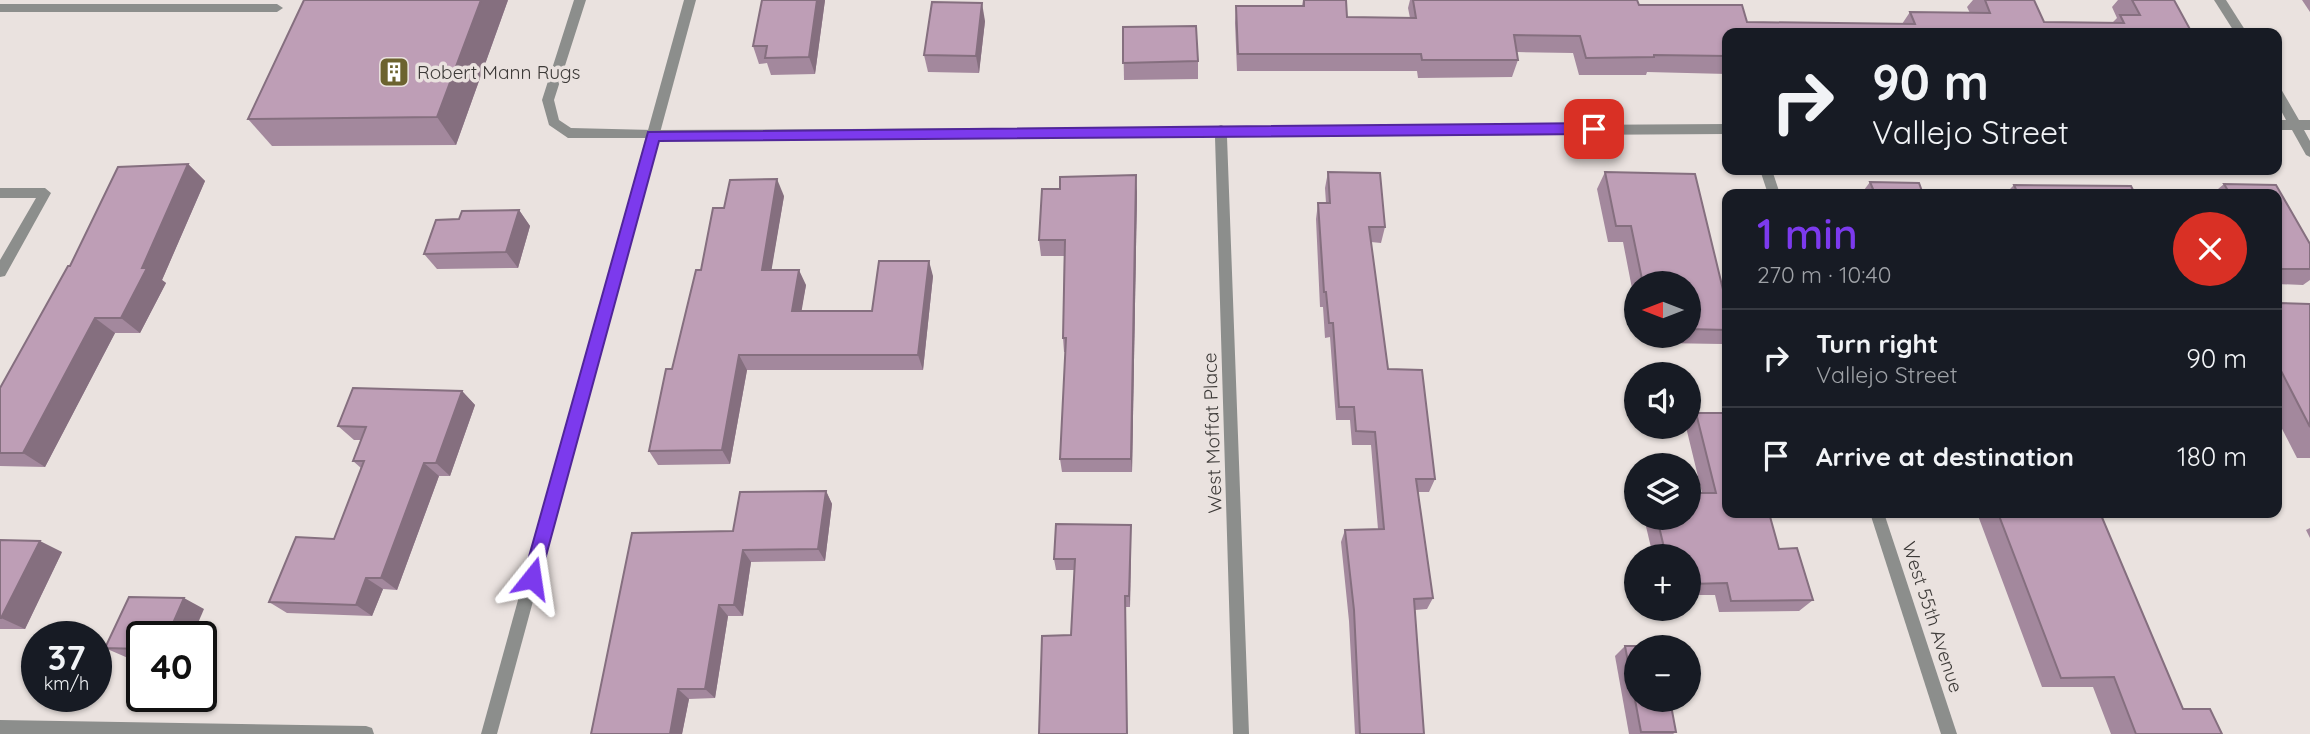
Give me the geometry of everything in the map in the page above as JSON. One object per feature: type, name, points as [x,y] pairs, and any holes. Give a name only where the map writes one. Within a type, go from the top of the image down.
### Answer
[{"type":"street","points":[[580,0],[548,100],[553,121],[568,133],[653,135],[1722,128]]},
{"type":"street","points":[[489,734],[690,0]]},
{"type":"street","points":[[2220,0],[2238,28]]},
{"type":"street","points":[[0,8],[277,8]]},
{"type":"street","points":[[2282,101],[2310,152]]},
{"type":"street","points":[[2282,125],[2310,125]]},
{"type":"street","name":"West Moffat Place","points":[[1221,130],[1241,734]]},
{"type":"street","points":[[0,193],[44,193],[0,271]]},
{"type":"street","name":"West 55th Avenue","points":[[1879,518],[1948,734]]},
{"type":"street","points":[[0,728],[366,734]]},
{"type":"building","name":"Robert Mann Rugs","points":[[304,0],[481,0],[437,117],[248,119]]},
{"type":"building","points":[[762,0],[817,0],[809,57],[765,58],[767,46],[753,46]]},
{"type":"building","points":[[1304,0],[1346,0],[1347,17],[1416,18],[1413,0],[1637,0],[1639,5],[1742,5],[1747,22],[1915,24],[1910,12],[1990,13],[1985,0],[2034,0],[2044,22],[2124,23],[2120,15],[2140,15],[2132,0],[2174,0],[2189,28],[1722,28],[1722,56],[1586,58],[1580,36],[1514,35],[1518,60],[1422,60],[1421,54],[1238,54],[1236,6],[1304,6]]},
{"type":"building","points":[[932,2],[982,3],[976,56],[924,55]]},
{"type":"building","points":[[1196,26],[1198,61],[1123,63],[1123,27]]},
{"type":"building","points":[[188,164],[142,268],[147,268],[121,318],[95,318],[23,453],[0,453],[0,388],[70,266],[118,167]]},
{"type":"building","points":[[1328,172],[1380,173],[1385,227],[1369,227],[1388,369],[1422,370],[1435,479],[1416,479],[1433,598],[1414,599],[1424,734],[1360,734],[1354,610],[1345,530],[1384,529],[1375,432],[1356,431],[1354,407],[1339,407],[1333,323],[1329,323],[1324,292],[1318,203],[1330,203]]},
{"type":"building","points":[[1605,172],[1695,174],[1722,285],[1722,330],[1701,329],[1701,271],[1640,271],[1631,226],[1616,226]]},
{"type":"building","points":[[1136,175],[1131,459],[1060,459],[1066,338],[1063,338],[1065,240],[1039,240],[1042,189],[1060,189],[1060,177]]},
{"type":"building","points":[[777,179],[762,270],[799,270],[792,311],[872,311],[879,261],[929,261],[918,355],[739,355],[722,450],[649,451],[666,369],[672,369],[696,270],[701,270],[713,208],[724,208],[730,180]]},
{"type":"building","points":[[1870,182],[1919,183],[1921,189],[1873,189]]},
{"type":"building","points":[[2224,184],[2276,185],[2278,189],[2227,189]]},
{"type":"building","points":[[2014,185],[2131,186],[2132,189],[2016,189]]},
{"type":"building","points":[[2282,195],[2310,244],[2310,269],[2282,269]]},
{"type":"building","points":[[519,210],[506,252],[424,254],[436,220],[459,219],[462,211]]},
{"type":"building","points":[[2282,303],[2310,304],[2310,427],[2282,373]]},
{"type":"building","points":[[353,388],[462,391],[436,463],[424,463],[381,578],[366,578],[356,605],[269,602],[296,537],[334,539],[364,461],[353,461],[366,427],[338,426]]},
{"type":"building","points":[[1701,413],[1722,413],[1722,518],[1770,518],[1779,549],[1797,548],[1813,600],[1731,601],[1727,583],[1701,584],[1701,544],[1663,544],[1660,530],[1701,530],[1701,493],[1716,493],[1701,433]]},
{"type":"building","points":[[826,491],[818,549],[743,550],[734,605],[719,605],[705,689],[678,689],[670,734],[591,734],[632,533],[733,531],[740,492]]},
{"type":"building","points":[[2000,518],[2102,518],[2183,709],[2210,709],[2222,734],[2136,734],[2114,677],[2061,678]]},
{"type":"building","points":[[1056,524],[1131,525],[1129,596],[1125,596],[1127,734],[1039,734],[1042,636],[1071,635],[1075,559],[1054,559]]},
{"type":"building","points":[[0,540],[40,541],[1,618],[0,618]]},
{"type":"building","points":[[129,597],[184,598],[174,621],[126,621],[126,649],[112,648],[112,633]]},
{"type":"building","points":[[1637,712],[1672,712],[1676,732],[1641,732]]},
{"type":"place","name":"Robert Mann Rugs","points":[[394,72]]},
{"type":"route","points":[[532,578],[653,135],[1594,129]]}]
